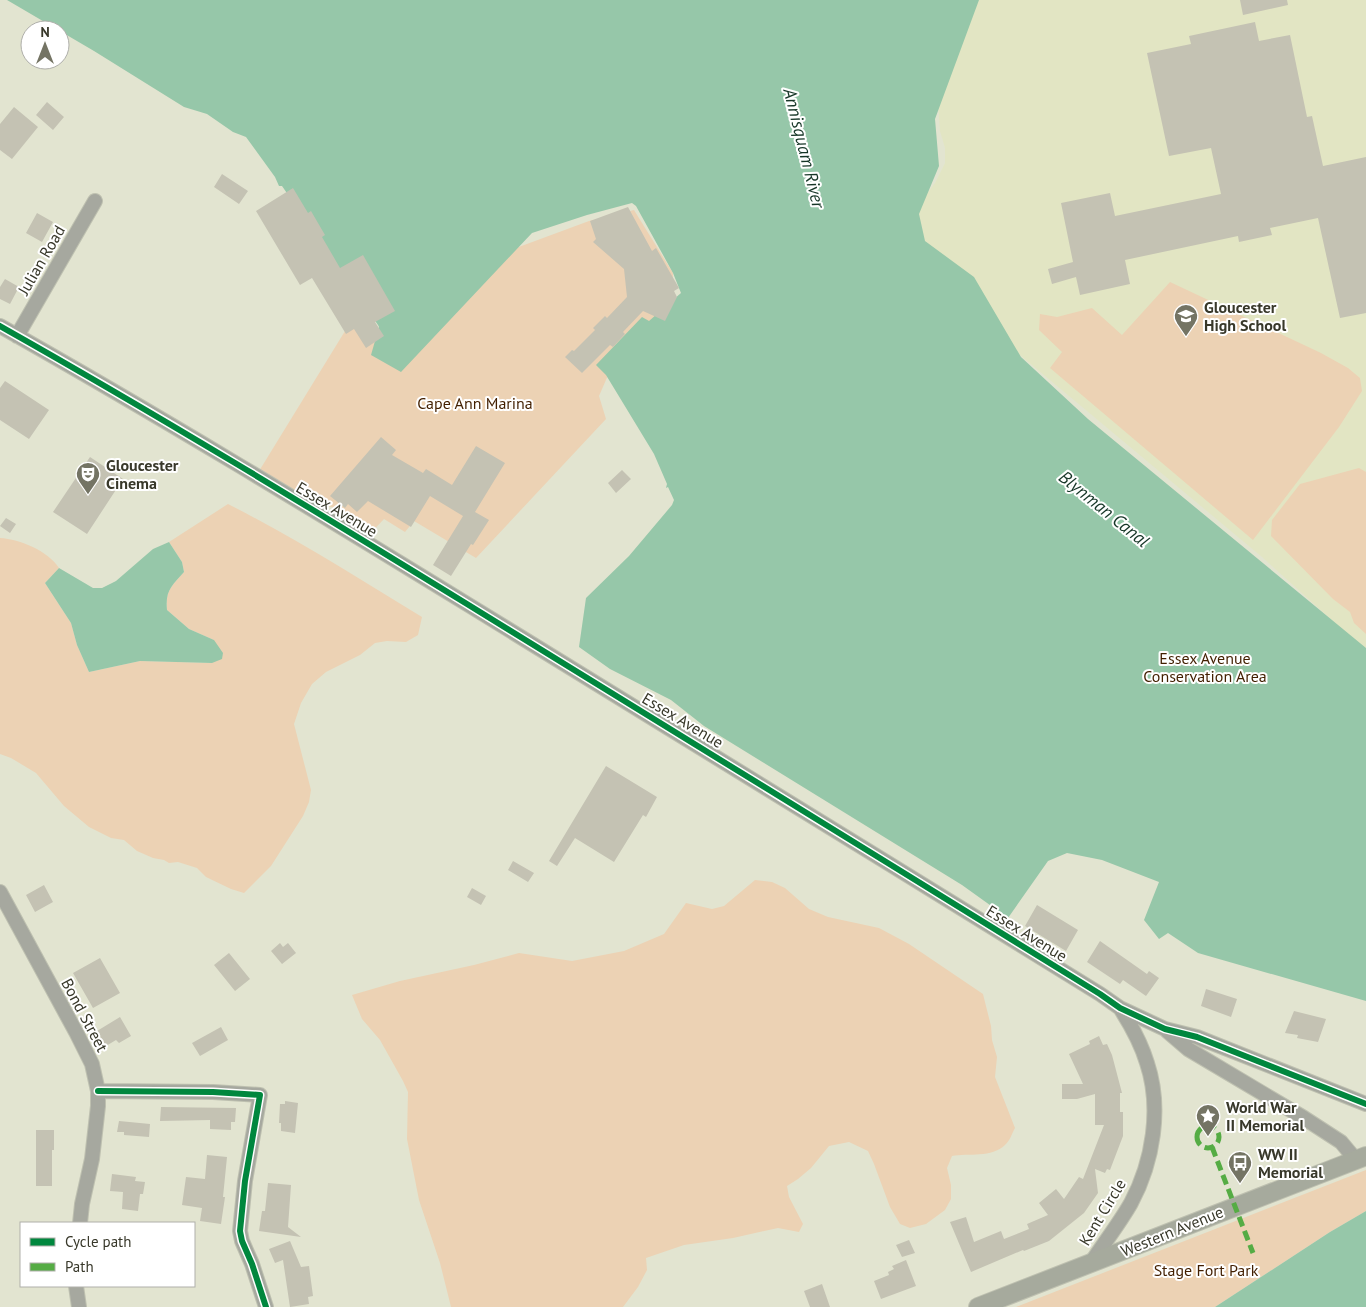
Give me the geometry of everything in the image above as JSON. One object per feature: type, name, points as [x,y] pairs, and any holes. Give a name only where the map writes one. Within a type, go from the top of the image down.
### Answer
[{"type":"main road","name":"Western Avenue","points":[[978,1307],[1361,1158]]},
{"type":"street","name":"Julian Road","points":[[17,336],[95,201]]},
{"type":"street","name":"Essex Avenue","points":[[0,326],[87,375],[382,552],[779,795],[1120,1008],[1165,1029],[1197,1037],[1366,1104]]},
{"type":"street","name":"Bond Street","points":[[0,892],[92,1064],[98,1091],[98,1106],[92,1158],[80,1222]]},
{"type":"street","name":"Kent Circle","points":[[1091,1263],[1119,1222],[1137,1190],[1146,1168],[1154,1128],[1154,1097],[1148,1063],[1131,1025],[1120,1008]]},
{"type":"street","name":"Essex Avenue","points":[[1165,1029],[1188,1049],[1304,1118],[1341,1142],[1361,1158]]},
{"type":"street","points":[[98,1091],[213,1092],[260,1095],[245,1181],[240,1231],[266,1307]]},
{"type":"street","points":[[76,1287],[78,1307]]},
{"type":"shaded area","name":"Gloucester High School","points":[[950,0],[1366,0],[1366,651],[1262,557],[1015,351],[919,245],[913,212],[935,183],[945,163],[945,148],[940,131],[938,103]]},
{"type":"green space","name":"Cape Ann Marina","points":[[634,210],[673,273],[673,324],[616,357],[599,396],[606,419],[476,558],[414,521],[405,532],[384,519],[364,540],[349,529],[332,507],[293,501],[256,476],[361,305],[373,337],[470,265],[589,221]]},
{"type":"green space","points":[[1170,282],[1321,353],[1348,368],[1360,378],[1362,391],[1339,427],[1253,540],[1050,368],[1062,352],[1039,330],[1040,314],[1057,317],[1092,308],[1122,335]]},
{"type":"green space","points":[[1359,468],[1366,472],[1366,634],[1354,623],[1350,612],[1333,599],[1271,536],[1272,520],[1300,484]]},
{"type":"green space","points":[[228,504],[302,544],[422,617],[418,635],[406,642],[387,641],[375,643],[360,655],[326,672],[312,684],[301,703],[294,724],[311,790],[309,802],[303,816],[271,866],[244,893],[206,877],[197,868],[178,862],[169,863],[153,858],[137,851],[124,840],[111,838],[89,827],[64,806],[36,773],[11,758],[0,754],[0,538],[25,543],[41,551],[59,568],[45,583],[71,623],[77,645],[89,672],[140,661],[212,663],[214,640],[189,629],[167,610],[168,593],[184,572],[182,562],[169,542]]},
{"type":"green space","points":[[755,880],[772,882],[785,888],[809,909],[828,917],[879,928],[909,944],[983,994],[997,1057],[995,1077],[1015,1128],[1008,1141],[1000,1149],[993,1152],[952,1156],[947,1168],[951,1185],[951,1199],[945,1210],[926,1224],[910,1228],[900,1224],[890,1207],[868,1151],[849,1142],[829,1146],[811,1168],[787,1186],[789,1197],[803,1224],[799,1232],[778,1228],[733,1238],[684,1245],[646,1258],[647,1270],[638,1287],[623,1307],[451,1307],[440,1263],[419,1200],[407,1139],[408,1092],[380,1040],[362,1019],[352,995],[400,981],[519,953],[572,961],[624,951],[664,934],[686,903],[712,909],[724,906]]},
{"type":"green space","name":"Stage Fort Park","points":[[1366,1170],[1366,1211],[1330,1232],[1215,1307],[1016,1307]]},
{"type":"water","points":[[7,0],[979,0],[935,119],[939,166],[919,214],[925,241],[974,277],[1021,357],[1088,419],[1366,648],[1366,1001],[1198,953],[1168,933],[1159,939],[1144,920],[1159,882],[1102,860],[1067,853],[1048,861],[1008,918],[962,885],[704,726],[671,700],[610,669],[579,647],[586,598],[629,556],[672,505],[674,500],[668,487],[666,488],[667,484],[654,454],[606,375],[596,365],[642,317],[649,321],[681,293],[673,273],[636,206],[632,203],[532,233],[401,372],[371,355],[378,325],[246,137],[233,132],[207,114],[184,107],[70,37],[70,20],[41,20]]},
{"type":"water","points":[[169,542],[182,562],[184,572],[168,593],[167,610],[189,629],[214,640],[223,653],[222,659],[212,663],[140,661],[89,672],[77,645],[71,623],[45,583],[59,568],[93,588],[102,588],[116,581],[153,549]]},
{"type":"water","points":[[1366,1211],[1366,1307],[1215,1307],[1330,1232]]},
{"type":"building","points":[[1240,0],[1287,0],[1288,5],[1243,15]]},
{"type":"building","points":[[1255,22],[1259,41],[1290,35],[1307,117],[1312,116],[1323,166],[1366,157],[1366,313],[1340,318],[1318,218],[1270,228],[1272,235],[1239,242],[1238,236],[1125,260],[1130,284],[1080,295],[1076,277],[1052,284],[1048,269],[1073,262],[1061,203],[1110,193],[1115,216],[1221,194],[1211,148],[1169,156],[1147,53],[1191,44],[1189,36]]},
{"type":"building","points":[[47,102],[64,117],[53,130],[36,115]]},
{"type":"building","points":[[14,107],[38,127],[12,159],[0,150],[0,124]]},
{"type":"building","points":[[222,174],[248,191],[239,204],[214,187]]},
{"type":"building","points":[[293,188],[308,213],[311,211],[325,235],[322,237],[340,268],[363,255],[395,311],[375,322],[384,336],[366,348],[354,329],[346,334],[312,278],[300,285],[256,211]]},
{"type":"building","points":[[628,207],[652,251],[656,248],[679,288],[674,291],[677,297],[665,321],[643,311],[623,332],[625,334],[613,347],[610,345],[582,373],[565,357],[572,350],[574,351],[595,330],[593,328],[605,316],[607,318],[627,297],[624,269],[593,242],[596,239],[590,221]]},
{"type":"building","points":[[37,213],[53,222],[42,242],[26,233]]},
{"type":"building","points":[[5,279],[19,287],[10,304],[0,299],[0,287]]},
{"type":"building","points":[[5,381],[49,410],[29,439],[0,420],[0,388]]},
{"type":"building","points":[[381,437],[396,450],[392,455],[423,473],[426,469],[452,485],[476,446],[505,463],[475,512],[489,520],[451,576],[433,565],[463,516],[430,496],[411,527],[368,501],[357,512],[348,504],[345,508],[330,496]]},
{"type":"building","name":"Gloucester Cinema","points":[[90,457],[123,479],[87,534],[53,512]]},
{"type":"building","points":[[622,470],[631,479],[616,493],[608,483]]},
{"type":"building","points":[[6,518],[16,524],[10,533],[0,526]]},
{"type":"building","points":[[606,766],[657,797],[646,817],[643,815],[614,862],[575,838],[557,866],[549,861]]},
{"type":"building","points":[[513,861],[534,873],[528,882],[508,870]]},
{"type":"building","points":[[44,885],[53,902],[35,912],[26,895]]},
{"type":"building","points":[[472,888],[486,896],[481,905],[467,897]]},
{"type":"building","points":[[1037,905],[1078,930],[1066,951],[1025,926]]},
{"type":"building","points":[[1100,941],[1147,974],[1149,971],[1159,978],[1146,996],[1123,980],[1120,984],[1087,962]]},
{"type":"building","points":[[280,943],[283,947],[288,943],[296,953],[282,964],[271,951]]},
{"type":"building","points":[[229,953],[250,979],[235,991],[214,965]]},
{"type":"building","points":[[100,958],[120,993],[93,1008],[73,973]]},
{"type":"building","points":[[1206,989],[1237,999],[1231,1017],[1201,1006]]},
{"type":"building","points":[[1294,1011],[1326,1019],[1318,1042],[1297,1038],[1298,1035],[1285,1033]]},
{"type":"building","points":[[120,1017],[131,1036],[119,1043],[116,1040],[106,1046],[97,1031]]},
{"type":"building","points":[[221,1027],[228,1040],[200,1056],[192,1043]]},
{"type":"building","points":[[1099,1036],[1103,1045],[1107,1044],[1112,1055],[1122,1093],[1120,1093],[1120,1112],[1123,1112],[1123,1136],[1110,1170],[1107,1169],[1105,1173],[1095,1169],[1098,1193],[1084,1213],[1049,1241],[971,1272],[950,1222],[966,1217],[974,1242],[1001,1231],[1004,1239],[1029,1229],[1027,1224],[1048,1215],[1039,1203],[1056,1189],[1064,1199],[1079,1177],[1083,1179],[1104,1125],[1095,1125],[1095,1094],[1077,1099],[1062,1099],[1062,1084],[1083,1084],[1069,1054],[1090,1044],[1089,1041]]},
{"type":"building","points":[[285,1101],[298,1103],[295,1133],[281,1131],[281,1123],[279,1123],[280,1104],[285,1104]]},
{"type":"building","points":[[161,1107],[236,1108],[235,1122],[231,1122],[231,1130],[210,1129],[210,1120],[160,1121]]},
{"type":"building","points":[[119,1121],[150,1124],[149,1137],[124,1135],[124,1132],[117,1132]]},
{"type":"building","points":[[36,1130],[54,1130],[52,1186],[36,1186]]},
{"type":"building","points":[[207,1155],[227,1157],[223,1197],[225,1197],[221,1224],[200,1221],[202,1208],[182,1205],[186,1177],[205,1179]]},
{"type":"building","points":[[112,1174],[136,1177],[135,1181],[145,1182],[143,1194],[140,1194],[138,1211],[122,1209],[123,1192],[110,1191]]},
{"type":"building","points":[[268,1183],[291,1185],[288,1227],[301,1237],[259,1231],[262,1211],[265,1211]]},
{"type":"building","points":[[909,1240],[915,1253],[902,1257],[896,1245]]},
{"type":"building","points":[[290,1241],[301,1267],[309,1266],[313,1296],[308,1297],[309,1304],[290,1307],[283,1260],[275,1263],[269,1249]]},
{"type":"building","points":[[906,1260],[916,1286],[881,1299],[874,1281],[889,1275],[888,1272],[894,1269],[892,1266]]},
{"type":"building","points":[[822,1284],[830,1307],[810,1307],[804,1291]]},
{"type":"marked path","points":[[1208,1126],[1216,1129],[1219,1137],[1216,1145],[1208,1148],[1200,1145],[1197,1137],[1200,1129],[1208,1126]]},
{"type":"marked path","points":[[1212,1147],[1253,1253]]},
{"type":"cycle path","points":[[0,326],[176,428],[351,533],[1120,1008],[1165,1029],[1197,1037],[1366,1104]]},
{"type":"cycle path","points":[[98,1091],[213,1092],[260,1095],[245,1181],[240,1231],[266,1307]]},
{"type":"place","name":"Gloucester High School","points":[[1186,337]]},
{"type":"place","name":"Gloucester Cinema","points":[[88,495]]},
{"type":"place","name":"World War II Memorial","points":[[1208,1137]]},
{"type":"place","name":"WW II Memorial","points":[[1240,1184]]},
{"type":"water label","name":"Annisquam River","points":[[804,148]]},
{"type":"water label","name":"Blynman Canal","points":[[1104,509]]},
{"type":"park label","name":"Essex Avenue Conservation Area","points":[[1205,667]]}]
